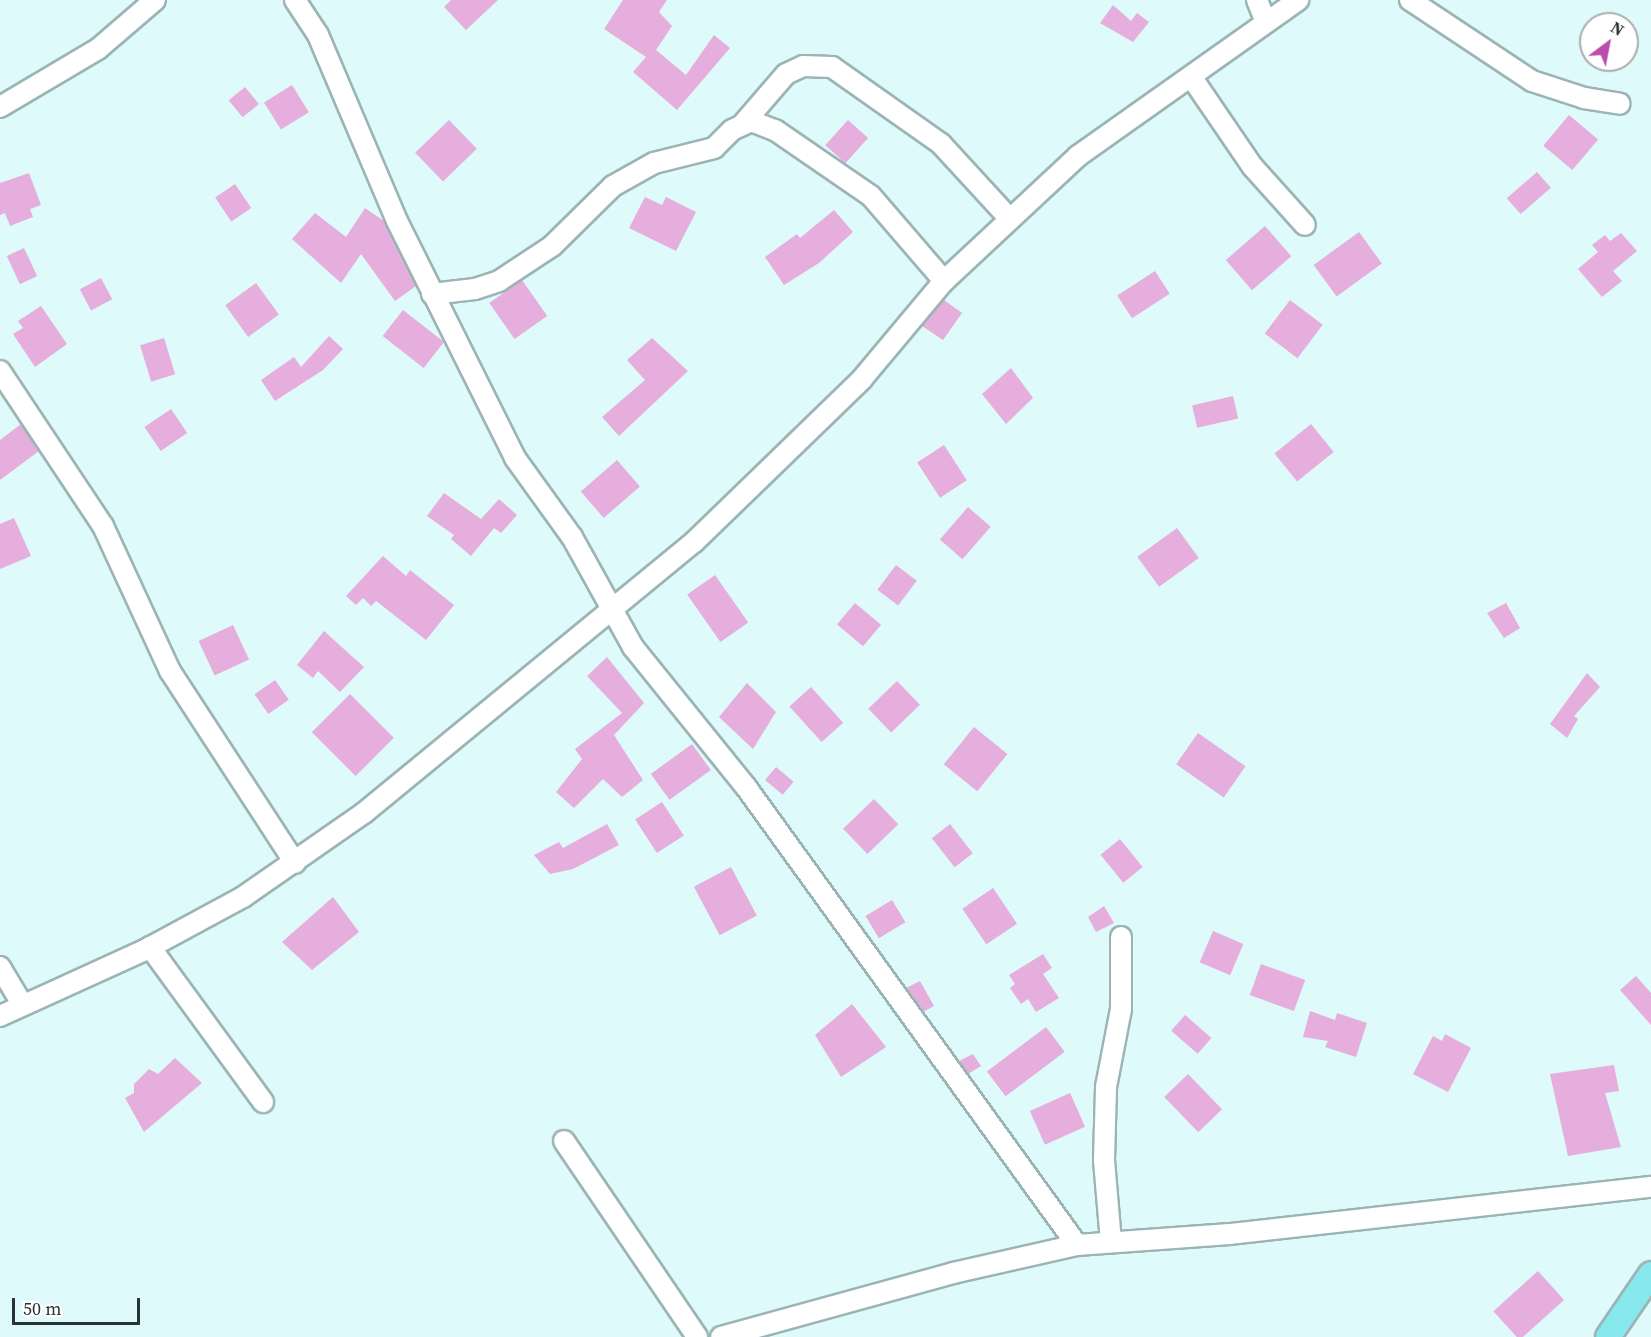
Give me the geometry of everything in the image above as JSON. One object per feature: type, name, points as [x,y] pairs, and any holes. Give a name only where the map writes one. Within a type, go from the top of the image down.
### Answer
[{"type":"main road","points":[[1608,1337],[1651,1274]]},
{"type":"street","points":[[0,107],[98,49],[155,0]]},
{"type":"street","points":[[295,0],[318,35],[432,294],[515,458],[572,537],[613,607],[633,647],[746,787],[1077,1245]]},
{"type":"street","points":[[1257,0],[1266,22]]},
{"type":"street","points":[[0,1016],[150,947],[295,863],[539,673],[613,607],[694,542],[808,433],[862,379],[944,281],[1078,156],[1192,78],[1228,47],[1298,0]]},
{"type":"street","points":[[1410,0],[1532,81],[1584,98],[1620,104]]},
{"type":"street","points":[[432,294],[474,290],[499,281],[552,246],[613,186],[654,163],[681,160],[714,148],[742,125],[786,74],[803,66],[832,67],[941,144],[1010,219]]},
{"type":"street","points":[[1192,78],[1252,166],[1305,225]]},
{"type":"street","points":[[742,125],[751,121],[775,130],[872,196],[944,281]]},
{"type":"street","points":[[0,371],[103,526],[170,671],[295,863]]},
{"type":"street","points":[[1111,1242],[1104,1160],[1106,1087],[1121,1009],[1121,936]]},
{"type":"street","points":[[150,947],[263,1102]]},
{"type":"street","points":[[0,967],[22,1004]]},
{"type":"street","points":[[564,1141],[697,1337]]},
{"type":"street","points":[[722,1337],[762,1330],[1077,1245],[1230,1234],[1651,1187]]},
{"type":"building","points":[[451,0],[498,0],[466,30],[444,7]]},
{"type":"building","points":[[623,0],[667,0],[659,12],[672,26],[656,50],[686,75],[714,35],[730,48],[677,110],[633,72],[646,57],[604,29]]},
{"type":"building","points":[[1113,5],[1131,21],[1137,13],[1149,22],[1133,42],[1100,23]]},
{"type":"building","points":[[292,85],[309,112],[281,130],[264,102]]},
{"type":"building","points":[[245,87],[259,104],[243,117],[229,100]]},
{"type":"building","points":[[1569,115],[1598,139],[1572,170],[1543,146]]},
{"type":"building","points":[[449,120],[477,149],[443,181],[415,153]]},
{"type":"building","points":[[848,120],[868,138],[845,163],[825,145]]},
{"type":"building","points":[[1537,172],[1551,188],[1521,214],[1507,198]]},
{"type":"building","points":[[29,173],[41,205],[30,209],[33,217],[10,226],[5,213],[0,215],[0,183]]},
{"type":"building","points":[[235,184],[251,208],[231,221],[215,197]]},
{"type":"building","points":[[645,197],[662,205],[666,197],[696,212],[676,251],[629,228]]},
{"type":"building","points":[[365,208],[384,221],[416,286],[395,301],[361,254],[341,283],[292,239],[315,213],[346,237]]},
{"type":"building","points":[[834,210],[853,232],[819,263],[784,285],[765,257],[797,234],[800,238]]},
{"type":"building","points":[[1265,226],[1291,256],[1252,290],[1226,260]]},
{"type":"building","points":[[1359,232],[1382,264],[1337,296],[1314,265]]},
{"type":"building","points":[[1621,233],[1637,251],[1613,271],[1622,281],[1602,297],[1578,269],[1598,252],[1592,245],[1605,235],[1610,241]]},
{"type":"building","points":[[24,248],[37,276],[20,284],[7,256]]},
{"type":"building","points":[[1155,271],[1170,294],[1132,318],[1117,296]]},
{"type":"building","points":[[101,278],[112,299],[91,310],[80,289]]},
{"type":"building","points":[[522,280],[547,316],[514,339],[489,303]]},
{"type":"building","points":[[256,283],[279,315],[248,337],[225,305]]},
{"type":"building","points":[[944,300],[962,313],[943,340],[922,326]]},
{"type":"building","points":[[1290,300],[1323,325],[1297,358],[1265,334]]},
{"type":"building","points":[[41,306],[67,344],[35,367],[13,334],[23,328],[18,321]]},
{"type":"building","points":[[403,310],[444,342],[424,368],[383,336]]},
{"type":"building","points":[[329,336],[343,349],[323,370],[275,401],[261,380],[294,357],[301,367]]},
{"type":"building","points":[[164,338],[175,374],[151,382],[140,345]]},
{"type":"building","points":[[652,338],[688,371],[619,436],[602,417],[645,380],[627,360]]},
{"type":"building","points":[[1011,368],[1033,398],[1006,424],[982,394]]},
{"type":"building","points":[[1233,396],[1238,418],[1197,428],[1192,405]]},
{"type":"building","points":[[171,409],[187,433],[161,451],[144,427]]},
{"type":"building","points":[[21,424],[39,451],[0,480],[0,440]]},
{"type":"building","points":[[1311,424],[1334,452],[1297,482],[1274,454]]},
{"type":"building","points":[[944,445],[967,480],[940,498],[917,462]]},
{"type":"building","points":[[617,460],[640,486],[604,518],[581,491]]},
{"type":"building","points":[[444,493],[481,519],[499,499],[517,515],[501,533],[494,528],[471,556],[451,539],[454,535],[427,516]]},
{"type":"building","points":[[968,507],[991,527],[962,559],[940,539]]},
{"type":"building","points":[[14,518],[31,556],[0,569],[0,524]]},
{"type":"building","points":[[1177,528],[1199,558],[1159,587],[1137,557]]},
{"type":"building","points":[[383,556],[406,576],[410,570],[454,605],[426,640],[376,601],[371,606],[363,598],[356,605],[346,596]]},
{"type":"building","points":[[896,565],[917,581],[898,605],[877,590]]},
{"type":"building","points":[[715,575],[748,623],[720,642],[687,595]]},
{"type":"building","points":[[855,603],[881,625],[863,646],[837,624]]},
{"type":"building","points":[[1506,603],[1520,628],[1504,638],[1487,613]]},
{"type":"building","points":[[233,625],[249,659],[215,675],[199,641]]},
{"type":"building","points":[[324,631],[364,667],[340,692],[318,671],[313,678],[297,665]]},
{"type":"building","points":[[607,657],[644,703],[614,735],[643,780],[622,797],[603,779],[574,808],[556,792],[582,759],[575,749],[622,713],[587,676]]},
{"type":"building","points":[[1587,673],[1600,687],[1574,716],[1578,719],[1567,738],[1550,724]]},
{"type":"building","points":[[275,680],[289,700],[268,714],[255,694]]},
{"type":"building","points":[[897,681],[920,705],[891,733],[868,709]]},
{"type":"building","points":[[747,683],[776,712],[753,749],[719,717]]},
{"type":"building","points":[[811,687],[843,723],[822,742],[789,706]]},
{"type":"building","points":[[350,694],[394,738],[356,776],[312,732]]},
{"type":"building","points":[[974,727],[1007,754],[977,791],[944,764]]},
{"type":"building","points":[[1198,733],[1246,766],[1224,797],[1176,764]]},
{"type":"building","points":[[692,744],[711,770],[670,800],[651,774]]},
{"type":"building","points":[[776,767],[794,782],[783,795],[765,780]]},
{"type":"building","points":[[874,799],[898,824],[867,854],[843,829]]},
{"type":"building","points":[[662,802],[684,836],[657,853],[635,819]]},
{"type":"building","points":[[607,824],[619,845],[573,869],[550,874],[534,855],[559,842],[563,848]]},
{"type":"building","points":[[950,824],[973,853],[955,867],[932,838]]},
{"type":"building","points":[[1120,839],[1143,867],[1123,883],[1101,855]]},
{"type":"building","points":[[731,867],[757,916],[720,935],[694,887]]},
{"type":"building","points":[[993,888],[1017,924],[986,944],[962,909]]},
{"type":"building","points":[[333,897],[359,932],[312,970],[282,942]]},
{"type":"building","points":[[892,900],[905,922],[879,938],[865,916]]},
{"type":"building","points":[[1104,906],[1114,923],[1096,932],[1088,917]]},
{"type":"building","points":[[1213,931],[1243,944],[1230,975],[1200,962]]},
{"type":"building","points":[[1043,954],[1052,968],[1043,974],[1059,998],[1036,1012],[1028,999],[1021,1004],[1010,988],[1015,984],[1009,975]]},
{"type":"building","points":[[1261,964],[1305,980],[1294,1011],[1250,995]]},
{"type":"building","points":[[1636,976],[1651,993],[1651,1025],[1620,990]]},
{"type":"building","points":[[920,981],[934,1006],[923,1012],[906,988]]},
{"type":"building","points":[[852,1004],[886,1047],[841,1077],[815,1035]]},
{"type":"building","points":[[1310,1011],[1335,1020],[1337,1013],[1367,1023],[1356,1057],[1325,1047],[1328,1041],[1303,1037]]},
{"type":"building","points":[[1185,1015],[1211,1038],[1198,1054],[1171,1031]]},
{"type":"building","points":[[1046,1027],[1065,1052],[1006,1096],[987,1072]]},
{"type":"building","points":[[1445,1034],[1471,1048],[1448,1092],[1413,1074],[1433,1036],[1442,1041]]},
{"type":"building","points":[[973,1054],[981,1066],[968,1074],[959,1061]]},
{"type":"building","points":[[175,1058],[202,1083],[144,1132],[125,1098],[134,1093],[134,1084],[149,1069],[158,1074]]},
{"type":"building","points":[[1614,1065],[1619,1091],[1605,1093],[1621,1147],[1568,1156],[1550,1074]]},
{"type":"building","points":[[1188,1074],[1222,1109],[1198,1132],[1164,1097]]},
{"type":"building","points":[[1070,1093],[1085,1127],[1045,1145],[1030,1111]]},
{"type":"building","points":[[1538,1271],[1564,1300],[1523,1337],[1517,1337],[1493,1311]]}]
